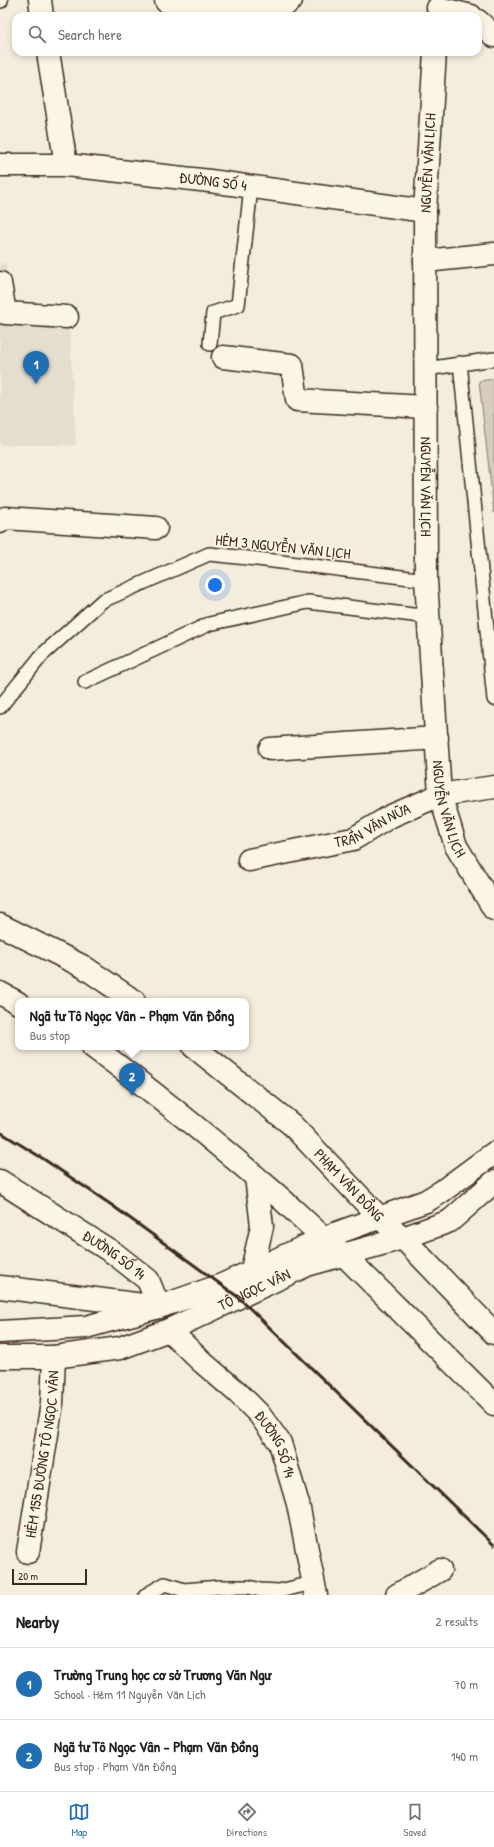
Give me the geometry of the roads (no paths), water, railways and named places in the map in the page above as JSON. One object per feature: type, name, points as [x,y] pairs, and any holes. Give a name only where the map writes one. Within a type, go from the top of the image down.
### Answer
[{"type":"main road","points":[[40,0],[42,12]]},
{"type":"main road","points":[[166,1],[231,6],[246,2],[285,5],[291,0]]},
{"type":"main road","points":[[438,8],[454,12]]},
{"type":"main road","points":[[482,24],[494,36]]},
{"type":"main road","points":[[49,56],[66,165]]},
{"type":"main road","name":"NGUYỄN VĂN LỊCH","points":[[435,56],[425,211],[426,580],[440,795],[456,846],[494,909]]},
{"type":"main road","name":"ĐƯỜNG SỐ 4","points":[[0,171],[66,165],[251,186],[425,211]]},
{"type":"main road","points":[[425,261],[494,254]]},
{"type":"main road","points":[[0,283],[5,313],[67,317]]},
{"type":"main road","points":[[216,350],[292,365],[297,400],[426,407]]},
{"type":"main road","points":[[0,522],[5,518],[156,528]]},
{"type":"main road","points":[[270,749],[437,738]]},
{"type":"main road","name":"TRẦN VĂN NỮA","points":[[249,860],[353,838],[391,816],[440,795],[494,787]]},
{"type":"main road","points":[[0,925],[84,967],[130,998]]},
{"type":"main road","points":[[0,993],[15,1001]]},
{"type":"main road","points":[[97,1050],[153,1092],[291,1207],[322,1238],[342,1254],[494,1404]]},
{"type":"main road","name":"PHẠM VĂN ĐỒNG","points":[[198,1050],[291,1124],[494,1333]]},
{"type":"main road","name":"TÔ NGỌC VÂN","points":[[0,1332],[86,1327],[159,1307],[222,1286],[252,1270],[322,1238],[426,1201],[441,1192],[494,1153]]},
{"type":"main road","points":[[252,1270],[262,1226],[256,1177]]},
{"type":"main road","name":"ĐƯỜNG SỐ 14","points":[[0,1181],[115,1254],[148,1280],[159,1307],[0,1287]]},
{"type":"main road","name":"TÔ NGỌC VÂN","points":[[0,1357],[54,1357],[120,1348],[169,1330],[306,1265],[403,1238],[450,1221],[494,1182]]},
{"type":"main road","name":"ĐƯỜNG SỐ 14","points":[[169,1330],[202,1362],[254,1408],[280,1443],[298,1504],[315,1589]]},
{"type":"main road","name":"HẺM 155 ĐƯỜNG TÔ NGỌC VÂN","points":[[28,1552],[52,1403],[54,1357]]},
{"type":"main road","points":[[397,1595],[440,1570]]},
{"type":"lane","points":[[216,350],[213,313],[238,305],[251,186]]},
{"type":"lane","points":[[426,369],[494,359]]},
{"type":"lane","points":[[460,363],[494,699]]},
{"type":"lane","name":"HẺM 3 NGUYỄN VĂN LỊCH","points":[[0,707],[42,655],[102,601],[209,554],[257,558],[426,580]]},
{"type":"lane","points":[[85,682],[209,624],[308,602],[429,617]]},
{"type":"lane","points":[[146,1595],[164,1584],[184,1590],[220,1586],[249,1587],[260,1590],[279,1591],[315,1589]]},
{"type":"railway","points":[[0,1132],[42,1158],[113,1206],[238,1297],[494,1545]]},
{"type":"place","name":"Trường Trung học cơ sở Trương Văn Ngư","points":[[36,384]]},
{"type":"place","name":"Ngã tư Tô Ngọc Vân - Phạm Văn Đồng","points":[[132,1096]]}]
